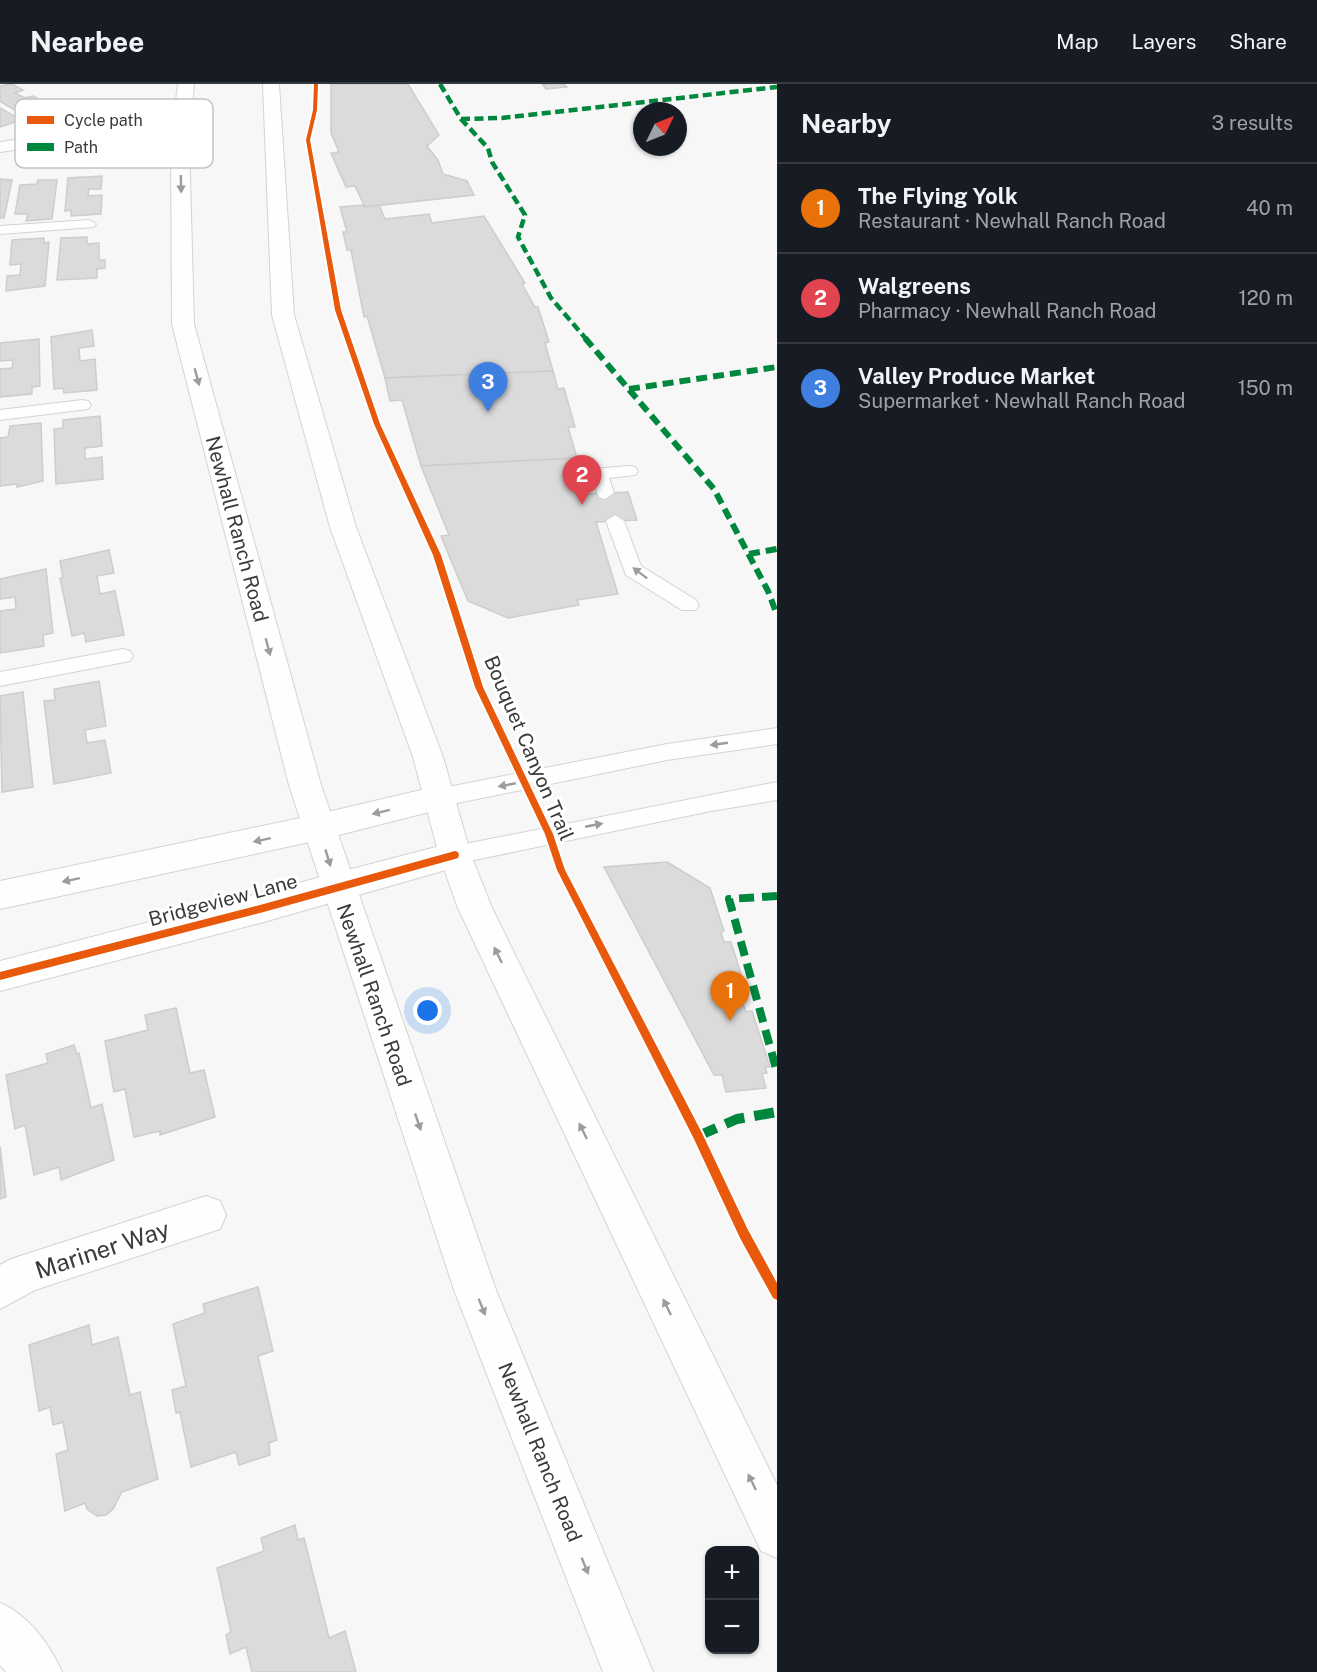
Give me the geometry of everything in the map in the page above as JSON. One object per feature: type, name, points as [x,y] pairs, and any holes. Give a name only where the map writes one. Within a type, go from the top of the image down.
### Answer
[{"type":"main road","name":"Newhall Ranch Road","points":[[184,99],[186,84]]},
{"type":"main road","points":[[276,90],[283,315],[343,527],[428,757],[455,855],[476,908],[777,1535]]},
{"type":"main road","points":[[0,147],[15,145]]},
{"type":"main road","name":"Newhall Ranch Road","points":[[180,168],[183,324],[305,785],[475,1290],[628,1672]]},
{"type":"main road","points":[[0,895],[319,827],[438,798]]},
{"type":"main road","name":"Bridgeview Lane","points":[[0,976],[338,888],[455,855]]},
{"type":"main road","name":"Mariner Way","points":[[0,1288],[25,1273],[206,1215]]},
{"type":"main road","points":[[0,1627],[37,1672]]},
{"type":"lane","points":[[0,230],[89,224]]},
{"type":"lane","points":[[0,415],[82,405]]},
{"type":"lane","points":[[605,493],[598,473],[629,471]]},
{"type":"lane","points":[[615,521],[633,570],[689,605]]},
{"type":"lane","points":[[0,678],[123,656]]},
{"type":"lane","points":[[438,798],[667,752],[777,736]]},
{"type":"lane","points":[[455,855],[665,811],[777,791]]},
{"type":"building","points":[[12,84],[23,90],[15,93],[25,98],[33,96],[38,99],[15,99],[15,110],[0,101],[0,86]]},
{"type":"building","points":[[331,84],[408,84],[439,135],[427,146],[438,160],[443,174],[467,181],[474,195],[365,207],[355,186],[346,187],[331,153],[339,152],[331,133]]},
{"type":"building","points":[[542,84],[564,84],[567,87],[546,89]]},
{"type":"building","points":[[0,108],[15,117],[15,122],[0,127]]},
{"type":"building","points":[[102,176],[101,189],[89,189],[88,196],[102,195],[101,214],[71,216],[71,210],[65,211],[68,178]]},
{"type":"building","points":[[0,179],[12,180],[4,218],[0,218]]},
{"type":"building","points":[[38,180],[57,180],[52,219],[26,221],[28,214],[15,214],[20,185],[37,184]]},
{"type":"building","points":[[364,205],[365,207],[379,205],[385,219],[429,214],[432,223],[484,216],[525,283],[522,284],[535,307],[538,307],[549,342],[545,343],[553,371],[385,378],[367,316],[364,317],[351,250],[347,250],[343,232],[347,232],[340,207]]},
{"type":"building","points":[[87,237],[87,244],[99,243],[99,260],[105,260],[105,268],[97,269],[97,278],[57,280],[61,238]]},
{"type":"building","points":[[44,238],[44,243],[49,242],[45,286],[6,291],[7,276],[20,275],[21,264],[10,265],[12,240]]},
{"type":"building","points":[[92,330],[94,346],[79,348],[80,361],[95,359],[97,390],[64,393],[63,388],[54,389],[51,337]]},
{"type":"building","points":[[39,339],[40,386],[32,387],[32,394],[0,397],[0,369],[12,368],[13,360],[0,361],[0,343]]},
{"type":"building","points":[[553,371],[558,389],[564,388],[575,427],[568,427],[577,458],[421,466],[402,400],[390,401],[385,378]]},
{"type":"building","points":[[100,416],[102,446],[85,448],[85,459],[102,457],[103,479],[56,484],[54,429],[63,428],[63,420]]},
{"type":"building","points":[[41,423],[43,481],[17,487],[17,484],[0,486],[0,438],[8,437],[10,426]]},
{"type":"building","points":[[577,458],[588,494],[628,492],[637,520],[596,522],[618,594],[577,600],[579,605],[508,618],[468,601],[441,536],[449,535],[421,466]]},
{"type":"building","points":[[109,550],[114,573],[97,576],[100,594],[115,591],[124,635],[86,642],[84,633],[72,636],[60,578],[63,578],[60,561]]},
{"type":"building","points":[[46,569],[53,633],[43,635],[44,646],[0,653],[0,611],[16,609],[15,597],[0,599],[0,579]]},
{"type":"building","points":[[99,681],[106,726],[85,730],[87,743],[105,740],[111,773],[54,784],[44,701],[55,700],[54,689]]},
{"type":"building","points":[[23,692],[33,787],[2,792],[0,696]]},
{"type":"building","points":[[667,862],[710,888],[724,931],[721,932],[724,942],[731,942],[746,990],[738,991],[746,1012],[752,1011],[770,1067],[765,1067],[767,1073],[762,1074],[766,1088],[726,1092],[722,1075],[714,1075],[604,867]]},
{"type":"building","points":[[176,1008],[190,1073],[204,1070],[215,1117],[160,1135],[160,1131],[134,1137],[125,1089],[114,1092],[105,1041],[148,1030],[145,1015]]},
{"type":"building","points":[[74,1045],[77,1054],[79,1053],[91,1108],[102,1104],[114,1160],[61,1180],[59,1167],[34,1175],[25,1125],[15,1129],[6,1075],[48,1063],[46,1054]]},
{"type":"building","points":[[0,1146],[6,1197],[0,1199]]},
{"type":"building","points":[[258,1287],[273,1351],[258,1356],[277,1440],[269,1443],[270,1455],[239,1465],[236,1452],[191,1467],[180,1412],[176,1413],[172,1390],[186,1386],[173,1324],[205,1313],[203,1304]]},
{"type":"building","points":[[89,1325],[92,1345],[118,1337],[130,1395],[140,1392],[158,1479],[122,1492],[113,1509],[106,1515],[97,1516],[87,1509],[85,1503],[65,1511],[56,1454],[68,1450],[63,1422],[53,1425],[50,1407],[39,1411],[29,1345]]},
{"type":"building","points":[[295,1525],[298,1540],[304,1538],[329,1638],[345,1631],[356,1672],[252,1672],[246,1647],[230,1654],[226,1635],[231,1632],[217,1568],[264,1551],[261,1538]]},
{"type":"marked path","points":[[440,84],[461,119],[488,148],[492,162],[525,215],[518,237],[551,298],[714,489],[768,591],[777,615]]},
{"type":"marked path","points":[[461,119],[502,118],[777,87]]},
{"type":"marked path","points":[[629,389],[777,367]]},
{"type":"marked path","points":[[749,554],[777,549]]},
{"type":"marked path","points":[[777,896],[729,899],[777,1072]]},
{"type":"marked path","points":[[698,1136],[737,1119],[777,1112]]},
{"type":"cycle path","name":"Bouquet Canyon Trail","points":[[316,84],[315,110],[308,140],[338,310],[377,424],[437,555],[479,687],[549,834],[561,870],[698,1136],[744,1234],[777,1294]]},
{"type":"cycle path","points":[[0,976],[260,909],[455,855]]},
{"type":"place","name":"Valley Produce Market","points":[[488,412]]},
{"type":"place","name":"Walgreens","points":[[582,505]]},
{"type":"place","name":"The Flying Yolk","points":[[730,1021]]}]
